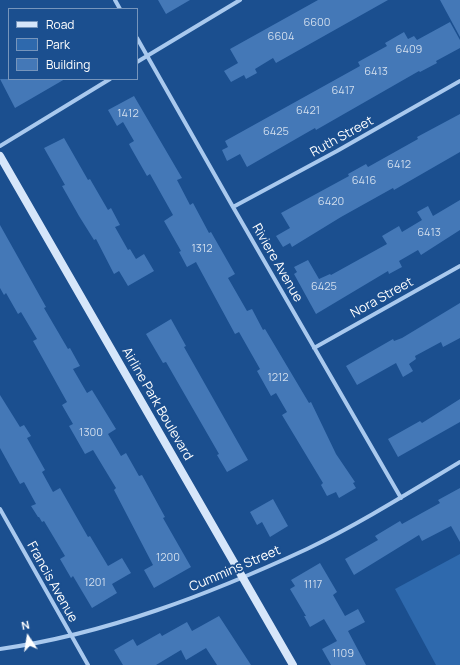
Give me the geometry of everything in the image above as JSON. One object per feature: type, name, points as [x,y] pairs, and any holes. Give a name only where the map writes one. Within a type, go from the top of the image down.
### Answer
[{"type":"street","points":[[138,61],[240,0]]},
{"type":"street","name":"Riviere Avenue","points":[[138,40],[232,207],[401,498]]},
{"type":"street","points":[[0,146],[108,80]]},
{"type":"street","name":"Ruth Street","points":[[232,207],[337,151],[460,81]]},
{"type":"street","name":"Airline Park Boulevard","points":[[0,156],[293,665]]},
{"type":"street","name":"Nora Street","points":[[314,348],[460,266]]},
{"type":"street","name":"Cummins Street","points":[[0,649],[42,643],[71,636],[179,603],[308,549],[401,498],[460,462]]},
{"type":"street","name":"Francis Avenue","points":[[0,509],[88,665]]},
{"type":"green space","points":[[460,554],[460,665],[436,665],[395,589]]},
{"type":"building","points":[[158,0],[190,0],[166,14]]},
{"type":"building","points":[[318,0],[388,0],[276,63],[273,58],[255,69],[257,73],[246,79],[244,75],[231,82],[224,71],[238,63],[230,49]]},
{"type":"building","points":[[440,0],[460,0],[460,37]]},
{"type":"building","points":[[450,22],[460,40],[460,48],[436,61],[437,63],[420,72],[419,71],[316,130],[315,128],[247,167],[240,154],[227,161],[222,150],[228,147],[225,141],[360,66],[358,62],[387,46],[385,43],[404,32],[408,39],[414,36],[417,40]]},
{"type":"building","points":[[0,79],[63,80],[15,108]]},
{"type":"building","points":[[134,96],[182,178],[177,180],[190,205],[193,203],[209,233],[211,232],[235,274],[228,278],[247,311],[252,309],[263,330],[265,329],[309,403],[311,402],[336,454],[355,482],[353,483],[356,488],[339,498],[336,492],[327,496],[321,485],[323,483],[282,415],[287,412],[276,393],[271,396],[257,371],[260,369],[239,332],[235,334],[196,262],[187,267],[179,252],[181,251],[164,221],[173,215],[150,174],[147,176],[131,148],[129,144],[134,141],[123,122],[117,126],[108,110]]},
{"type":"building","points":[[460,114],[460,152],[394,190],[393,188],[341,217],[292,247],[290,243],[283,247],[276,236],[290,228],[281,213],[349,176],[348,174],[366,164],[368,167],[418,139],[417,137]]},
{"type":"building","points":[[64,138],[88,180],[90,179],[108,210],[111,208],[120,225],[115,227],[128,250],[130,249],[136,259],[144,254],[154,271],[128,286],[119,271],[114,274],[96,239],[94,240],[62,186],[65,185],[44,148]]},
{"type":"building","points":[[460,200],[460,230],[421,255],[418,250],[399,261],[402,267],[389,274],[388,271],[316,314],[294,274],[297,272],[294,267],[308,260],[319,279],[330,274],[331,275],[387,244],[382,236],[399,226],[402,232],[422,220],[417,212],[428,206],[433,216]]},
{"type":"building","points":[[0,225],[46,307],[44,308],[68,349],[70,348],[80,366],[73,369],[87,393],[92,390],[116,429],[108,434],[121,456],[126,453],[139,476],[142,475],[165,517],[163,518],[191,567],[154,588],[144,570],[153,565],[114,490],[116,488],[93,450],[85,454],[69,426],[73,424],[62,405],[67,402],[33,341],[37,339],[21,312],[18,314],[6,293],[4,295],[0,288]]},
{"type":"building","points":[[460,303],[460,338],[443,347],[441,342],[415,356],[416,359],[409,364],[413,371],[403,377],[396,363],[357,385],[346,366],[393,339],[394,341],[402,338]]},
{"type":"building","points":[[171,319],[186,346],[184,347],[248,460],[227,472],[217,455],[219,454],[166,362],[163,363],[146,334]]},
{"type":"building","points":[[0,395],[20,427],[24,425],[31,436],[27,438],[45,470],[42,472],[53,492],[60,488],[88,537],[90,536],[108,566],[122,558],[131,573],[112,584],[117,593],[92,608],[73,576],[71,578],[60,559],[65,556],[44,521],[42,522],[31,506],[36,504],[24,482],[20,484],[0,448]]},
{"type":"building","points":[[460,399],[460,422],[398,457],[388,439],[420,421],[422,423]]},
{"type":"building","points":[[460,488],[460,542],[451,526],[422,541],[419,535],[354,575],[345,559],[378,540],[375,536],[400,521],[402,524],[440,503],[438,500]]},
{"type":"building","points":[[273,499],[288,526],[270,537],[262,522],[257,525],[250,512]]},
{"type":"building","points":[[320,563],[337,592],[333,595],[345,616],[358,609],[365,622],[348,631],[366,665],[331,665],[322,649],[337,641],[324,619],[310,627],[304,616],[306,616],[290,589],[295,586],[291,580]]},
{"type":"building","points":[[219,616],[251,665],[217,665],[206,648],[186,660],[181,650],[156,665],[123,665],[114,650],[133,639],[137,646],[160,633],[162,636],[187,622],[192,631]]}]
